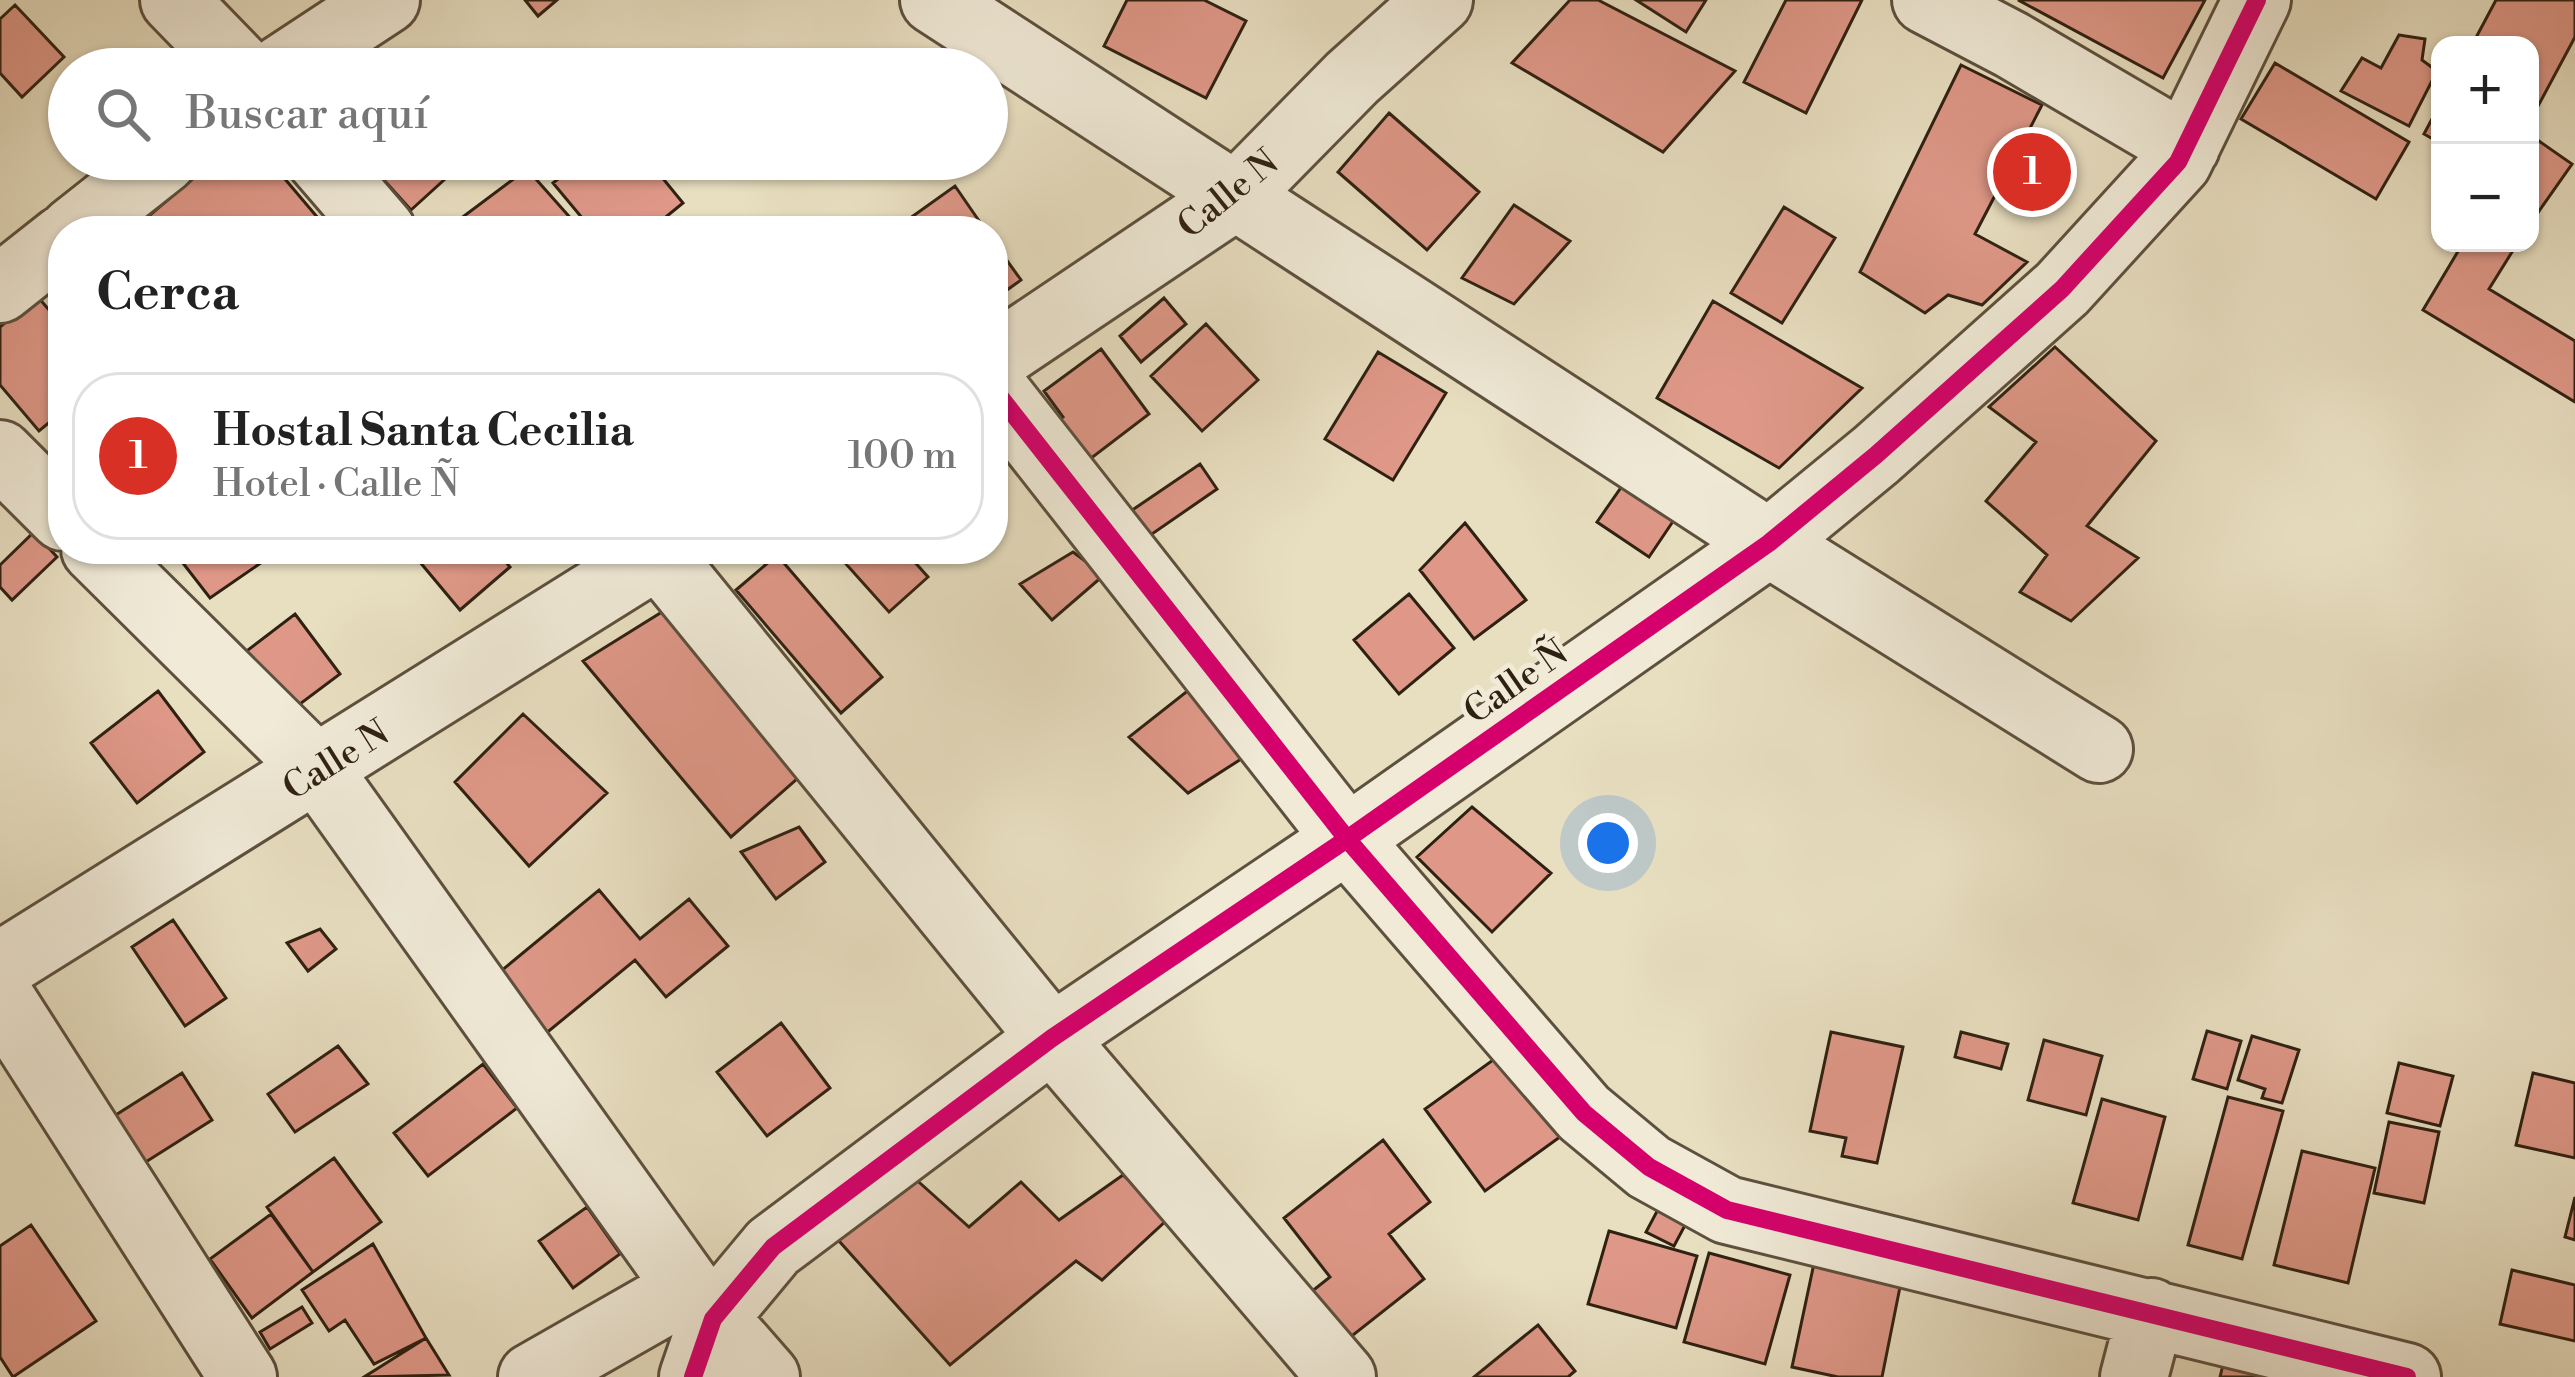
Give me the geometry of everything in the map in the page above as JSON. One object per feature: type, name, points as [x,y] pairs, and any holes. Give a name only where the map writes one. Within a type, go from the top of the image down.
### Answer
[{"type":"street","points":[[174,0],[221,48]]},
{"type":"street","points":[[313,48],[386,0]]},
{"type":"street","points":[[934,0],[1769,543],[2099,749]]},
{"type":"street","name":"Calle N","points":[[1008,349],[1237,195],[1352,78],[1439,0]]},
{"type":"street","points":[[1926,0],[2186,147]]},
{"type":"street","name":"Calle Ñ","points":[[532,1377],[698,1328],[772,1246],[1052,1037],[1347,839],[1769,543],[2062,289],[2178,162],[2257,0]]},
{"type":"street","points":[[92,216],[137,180]]},
{"type":"street","points":[[338,180],[369,216]]},
{"type":"street","points":[[0,289],[48,251]]},
{"type":"street","points":[[1008,407],[1347,839],[1584,1113],[1649,1167],[1727,1210],[2408,1377]]},
{"type":"street","points":[[0,454],[48,502]]},
{"type":"street","points":[[110,564],[319,770],[698,1328],[766,1377]]},
{"type":"street","name":"Calle N","points":[[0,966],[319,770],[640,564]]},
{"type":"street","points":[[670,564],[1052,1037],[1342,1377]]},
{"type":"street","points":[[0,997],[243,1377]]},
{"type":"street","points":[[2134,1377],[2152,1312]]},
{"type":"building","points":[[525,0],[557,0],[538,16]]},
{"type":"building","points":[[1127,0],[1204,0],[1246,21],[1206,98],[1104,46]]},
{"type":"building","points":[[1570,0],[1598,0],[1735,71],[1663,152],[1512,63]]},
{"type":"building","points":[[1636,0],[1706,0],[1686,32]]},
{"type":"building","points":[[1786,0],[1862,0],[1806,113],[1744,82]]},
{"type":"building","points":[[2018,0],[2205,0],[2163,78]]},
{"type":"building","points":[[2496,0],[2575,0],[2575,37],[2539,104],[2539,36],[2477,36]]},
{"type":"building","points":[[15,5],[56,48],[48,48],[48,72],[22,97],[0,73],[0,19]]},
{"type":"building","points":[[2399,35],[2425,39],[2422,60],[2431,67],[2431,83],[2409,126],[2341,91],[2362,58],[2381,68]]},
{"type":"building","points":[[2275,63],[2409,142],[2376,199],[2241,119]]},
{"type":"building","points":[[1961,65],[2042,105],[1975,234],[2027,262],[1982,305],[1948,295],[1925,313],[1860,272]]},
{"type":"building","points":[[1389,113],[1479,192],[1427,250],[1338,172]]},
{"type":"building","points":[[2539,141],[2572,164],[2539,211]]},
{"type":"building","points":[[191,180],[286,180],[316,216],[149,216]]},
{"type":"building","points":[[384,180],[444,180],[411,210]]},
{"type":"building","points":[[512,180],[537,180],[569,216],[464,216]]},
{"type":"building","points":[[664,180],[683,203],[667,216],[580,216],[553,183]]},
{"type":"building","points":[[955,186],[976,216],[913,216]]},
{"type":"building","points":[[1514,205],[1570,241],[1514,304],[1462,278]]},
{"type":"building","points":[[1784,207],[1835,238],[1782,323],[1731,293]]},
{"type":"building","points":[[2458,252],[2512,252],[2489,289],[2575,341],[2575,402],[2423,310]]},
{"type":"building","points":[[1008,262],[1021,280],[1008,289]]},
{"type":"building","points":[[37,296],[48,309],[48,424],[39,431],[0,385],[0,327]]},
{"type":"building","points":[[1164,298],[1186,324],[1141,362],[1120,336]]},
{"type":"building","points":[[1713,301],[1862,388],[1779,468],[1657,398]]},
{"type":"building","points":[[1206,324],[1258,380],[1202,431],[1151,376]]},
{"type":"building","points":[[2055,347],[2156,441],[2087,526],[2138,558],[2071,621],[2020,592],[2047,555],[1986,501],[2036,442],[1989,407]]},
{"type":"building","points":[[1101,349],[1149,414],[1077,469],[1047,429],[1063,417],[1044,391]]},
{"type":"building","points":[[1378,352],[1446,393],[1393,480],[1325,439]]},
{"type":"building","points":[[1200,464],[1217,489],[1139,543],[1122,517]]},
{"type":"building","points":[[1629,476],[1680,511],[1649,557],[1597,522]]},
{"type":"building","points":[[1465,523],[1526,600],[1474,639],[1420,570]]},
{"type":"building","points":[[34,532],[48,547],[50,564],[12,600],[0,587],[0,565]]},
{"type":"building","points":[[1073,552],[1104,575],[1052,620],[1020,584]]},
{"type":"building","points":[[184,564],[259,564],[210,598]]},
{"type":"building","points":[[422,564],[508,564],[510,567],[460,610]]},
{"type":"building","points":[[766,564],[785,564],[882,677],[841,713],[736,590]]},
{"type":"building","points":[[846,564],[916,564],[928,577],[889,612]]},
{"type":"building","points":[[1409,594],[1454,648],[1399,694],[1354,640]]},
{"type":"building","points":[[670,607],[813,765],[731,837],[583,661]]},
{"type":"building","points":[[295,614],[340,674],[288,713],[244,653]]},
{"type":"building","points":[[1195,685],[1249,754],[1188,793],[1129,737]]},
{"type":"building","points":[[158,691],[204,752],[137,803],[91,743]]},
{"type":"building","points":[[523,714],[607,793],[529,866],[455,782]]},
{"type":"building","points":[[1472,807],[1551,873],[1492,932],[1417,857]]},
{"type":"building","points":[[799,827],[825,862],[776,899],[741,852]]},
{"type":"building","points":[[599,890],[640,939],[689,899],[728,946],[666,997],[635,960],[544,1035],[495,976]]},
{"type":"building","points":[[173,920],[226,998],[185,1026],[132,947]]},
{"type":"building","points":[[320,929],[336,949],[308,971],[287,943]]},
{"type":"building","points":[[781,1023],[830,1088],[767,1136],[717,1072]]},
{"type":"building","points":[[2207,1031],[2241,1041],[2227,1089],[2193,1079]]},
{"type":"building","points":[[1831,1032],[1903,1047],[1877,1163],[1842,1156],[1846,1138],[1810,1131]]},
{"type":"building","points":[[1961,1032],[2008,1044],[2001,1069],[1955,1057]]},
{"type":"building","points":[[2252,1036],[2299,1050],[2282,1103],[2262,1098],[2265,1089],[2238,1080]]},
{"type":"building","points":[[2044,1040],[2102,1056],[2086,1115],[2028,1100]]},
{"type":"building","points":[[1518,1042],[1578,1124],[1485,1191],[1425,1109]]},
{"type":"building","points":[[338,1046],[368,1084],[295,1132],[268,1094]]},
{"type":"building","points":[[2399,1063],[2453,1076],[2440,1126],[2387,1113]]},
{"type":"building","points":[[483,1064],[517,1108],[428,1176],[394,1133]]},
{"type":"building","points":[[182,1073],[212,1120],[141,1165],[111,1118]]},
{"type":"building","points":[[2533,1073],[2575,1083],[2575,1158],[2516,1145]]},
{"type":"building","points":[[2228,1097],[2283,1111],[2242,1259],[2188,1245]]},
{"type":"building","points":[[2102,1099],[2165,1117],[2138,1220],[2073,1203]]},
{"type":"building","points":[[2389,1122],[2439,1132],[2424,1203],[2374,1193]]},
{"type":"building","points":[[1383,1140],[1430,1202],[1389,1234],[1424,1279],[1343,1343],[1306,1296],[1330,1277],[1284,1218]]},
{"type":"building","points":[[2302,1151],[2375,1168],[2348,1283],[2274,1265]]},
{"type":"building","points":[[334,1158],[381,1222],[313,1272],[267,1207]]},
{"type":"building","points":[[901,1166],[969,1227],[1021,1182],[1059,1220],[1123,1175],[1169,1218],[1102,1280],[1076,1261],[950,1365],[831,1232]]},
{"type":"building","points":[[2575,1197],[2575,1240],[2565,1237]]},
{"type":"building","points":[[1663,1200],[1691,1214],[1674,1246],[1646,1232]]},
{"type":"building","points":[[587,1207],[620,1254],[573,1288],[539,1241]]},
{"type":"building","points":[[271,1214],[313,1272],[252,1318],[210,1259]]},
{"type":"building","points":[[31,1225],[96,1321],[13,1377],[0,1357],[0,1246]]},
{"type":"building","points":[[1609,1231],[1697,1256],[1676,1328],[1588,1304]]},
{"type":"building","points":[[373,1244],[426,1338],[374,1364],[345,1320],[329,1331],[302,1290]]},
{"type":"building","points":[[1709,1253],[1790,1275],[1765,1364],[1684,1342]]},
{"type":"building","points":[[1816,1254],[1903,1272],[1882,1377],[1838,1377],[1792,1367]]},
{"type":"building","points":[[2512,1270],[2575,1285],[2575,1341],[2500,1324]]},
{"type":"building","points":[[302,1307],[312,1323],[270,1349],[260,1332]]},
{"type":"building","points":[[1538,1325],[1575,1371],[1568,1377],[1474,1377]]},
{"type":"building","points":[[426,1338],[449,1375],[364,1377]]},
{"type":"building","points":[[2223,1365],[2268,1377],[2220,1377]]},
{"type":"cycle path","points":[[693,1377],[713,1319],[773,1247],[1052,1038],[1347,839],[1769,543],[1876,455],[2062,289],[2178,162],[2257,0]]},
{"type":"cycle path","points":[[1008,407],[1347,839],[1584,1113],[1649,1167],[1727,1210],[2407,1377]]},
{"type":"place","name":"Hostal Santa Cecilia","points":[[2032,172]]}]
